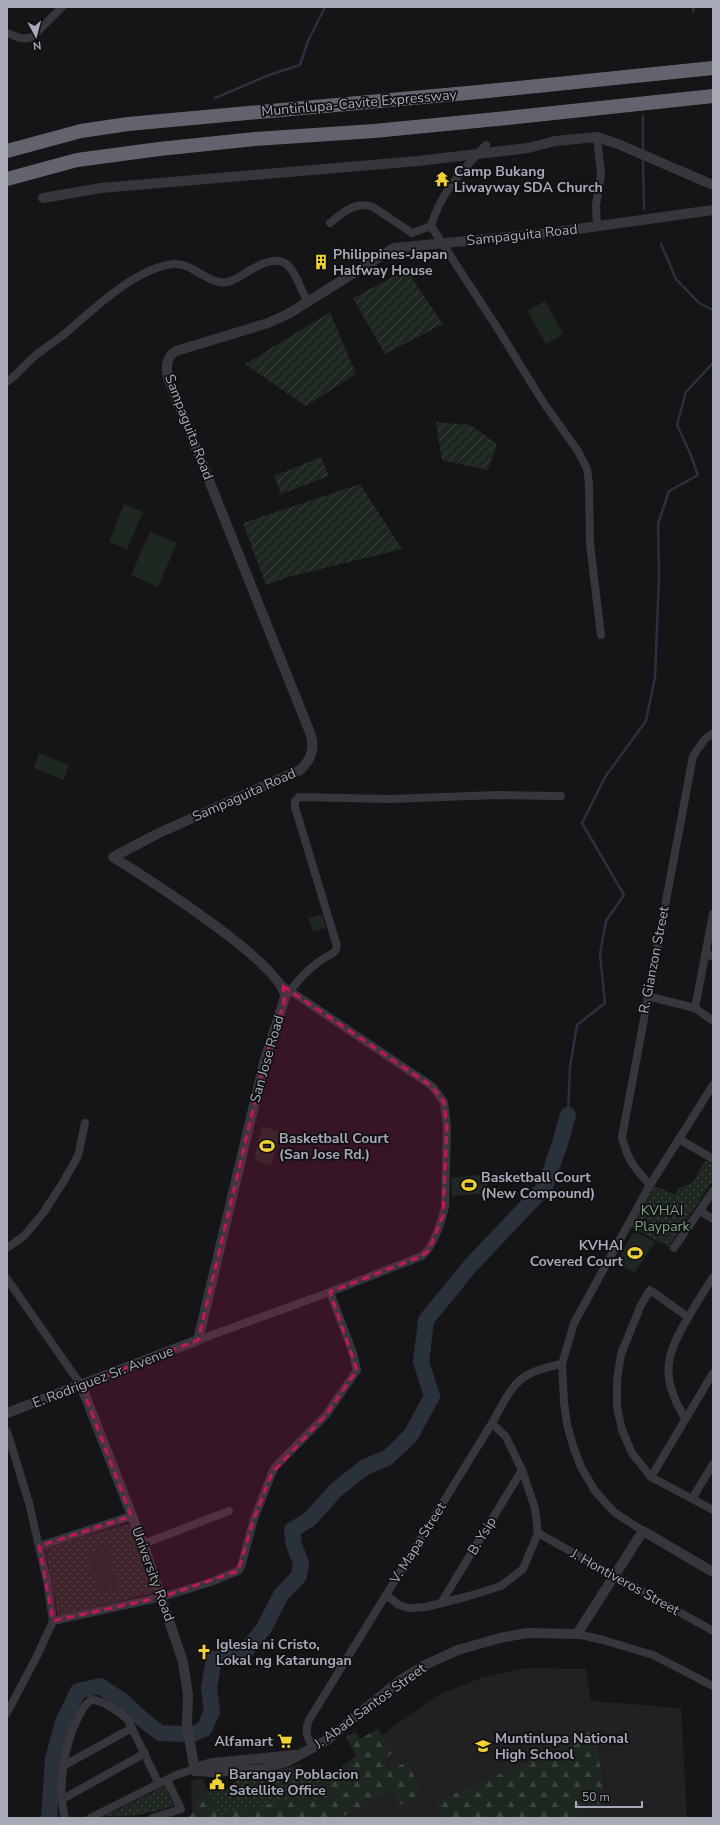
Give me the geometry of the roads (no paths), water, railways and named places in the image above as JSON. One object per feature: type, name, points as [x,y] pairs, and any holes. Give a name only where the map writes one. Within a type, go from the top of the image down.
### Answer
[{"type":"highway","name":"Muntinlupa-Cavite Expressway","points":[[7,151],[81,131],[128,124],[478,92],[713,68]]},
{"type":"highway","name":"Muntinlupa-Cavite Expressway","points":[[7,179],[77,160],[159,149],[255,139],[374,131],[713,96]]},
{"type":"street","points":[[7,33],[28,39],[32,37],[62,7]]},
{"type":"street","points":[[597,137],[601,175],[596,205],[597,226]]},
{"type":"street","points":[[44,198],[101,188],[418,162],[528,148],[555,141],[597,137],[669,165],[713,185]]},
{"type":"street","points":[[486,145],[449,186],[436,209],[431,226],[500,332],[543,402],[578,451],[587,469],[589,483],[590,544],[601,635]]},
{"type":"street","points":[[330,223],[351,207],[361,204],[373,207],[412,233]]},
{"type":"street","name":"Sampaguita Road","points":[[286,989],[270,972],[243,948],[191,908],[113,857],[159,833],[300,770],[305,765],[313,750],[311,736],[166,372],[168,358],[176,351],[268,324],[308,302],[367,263],[394,248],[597,226],[713,210]]},
{"type":"street","points":[[412,233],[431,226]]},
{"type":"street","points":[[410,246],[412,233]]},
{"type":"street","points":[[7,382],[37,355],[92,310],[133,281],[160,267],[175,264],[184,265],[211,279],[220,282],[227,282],[263,263],[274,260],[283,261],[290,266],[308,302]]},
{"type":"street","name":"R. Gianzon Street","points":[[650,1185],[633,1166],[625,1152],[622,1137],[647,996],[693,756],[705,739],[713,733]]},
{"type":"street","points":[[198,1340],[330,1292],[422,1256],[429,1250],[443,1216],[445,1207],[448,1127],[444,1102],[432,1086],[286,989],[325,958],[334,953],[337,946],[295,807],[295,801],[299,797],[390,799],[497,795],[561,796]]},
{"type":"street","points":[[695,1008],[709,955],[713,914]]},
{"type":"street","name":"San Jose Road","points":[[198,1340],[264,1063],[284,1002],[286,989]]},
{"type":"street","points":[[647,996],[695,1008],[713,1021]]},
{"type":"street","points":[[713,1085],[650,1185],[574,1323],[562,1364],[567,1424],[581,1467],[595,1491],[614,1512],[643,1531],[713,1572]]},
{"type":"street","points":[[7,1248],[24,1236],[44,1212],[62,1184],[78,1156],[86,1123]]},
{"type":"street","points":[[679,1139],[713,1159]]},
{"type":"street","points":[[674,1248],[713,1191]]},
{"type":"street","points":[[700,1211],[713,1219]]},
{"type":"street","points":[[685,1418],[677,1405],[669,1381],[668,1371],[671,1352],[688,1317],[713,1278]]},
{"type":"street","points":[[7,1279],[81,1385]]},
{"type":"street","points":[[688,1317],[650,1290],[641,1305],[621,1354],[617,1381],[617,1407],[622,1430],[632,1453],[651,1477],[713,1510]]},
{"type":"street","points":[[53,1621],[162,1597],[208,1583],[238,1571],[241,1568],[254,1519],[275,1467],[326,1415],[356,1374],[357,1367],[330,1292]]},
{"type":"street","name":"E. Rodriguez Sr. Avenue","points":[[7,1413],[198,1340]]},
{"type":"street","name":"V. Mapa Street","points":[[314,1748],[307,1737],[306,1731],[309,1720],[512,1389],[519,1380],[528,1373],[542,1368],[562,1364]]},
{"type":"street","points":[[651,1477],[713,1373]]},
{"type":"street","name":"University Road","points":[[81,1385],[143,1544],[183,1662],[188,1695],[187,1726],[195,1770]]},
{"type":"street","points":[[386,1595],[408,1608],[426,1607],[502,1586],[523,1569],[538,1533],[535,1508],[522,1470],[506,1437],[492,1423]]},
{"type":"street","points":[[7,1431],[30,1503],[53,1621],[38,1654],[7,1713]]},
{"type":"street","points":[[692,1499],[713,1464]]},
{"type":"street","name":"B. Ysip","points":[[441,1603],[522,1470]]},
{"type":"street","points":[[143,1544],[229,1510]]},
{"type":"street","points":[[39,1546],[131,1516]]},
{"type":"street","points":[[643,1531],[577,1634],[653,1655],[713,1686]]},
{"type":"street","name":"J. Hontiveros Street","points":[[538,1533],[713,1631]]},
{"type":"street","name":"J. Abad Santos Street","points":[[195,1770],[212,1772],[270,1767],[286,1762],[314,1748],[326,1740],[371,1706],[402,1679],[427,1664],[458,1650],[500,1638],[527,1633],[577,1634]]},
{"type":"street","points":[[65,1818],[62,1799],[63,1766],[67,1745],[74,1724],[88,1701],[95,1699],[123,1715],[132,1728],[159,1784]]},
{"type":"street","points":[[63,1766],[132,1728]]},
{"type":"street","points":[[62,1799],[145,1754]]},
{"type":"street","points":[[90,1818],[167,1780],[195,1770]]},
{"type":"street","points":[[152,1818],[180,1809],[167,1780]]},
{"type":"waterway","points":[[215,98],[269,75],[300,65],[308,41],[325,7]]},
{"type":"waterway","points":[[693,11],[694,7]]},
{"type":"waterway","points":[[643,116],[643,151]]},
{"type":"waterway","points":[[643,158],[644,209]]},
{"type":"waterway","points":[[661,244],[676,279],[699,303],[713,310]]},
{"type":"waterway","points":[[568,1115],[570,1067],[577,1025],[605,1003],[600,954],[606,921],[624,895],[582,823],[605,777],[646,721],[655,677],[659,576],[658,524],[669,491],[698,475],[677,425],[686,392],[713,363]]},
{"type":"waterway","points":[[193,1734],[204,1729],[212,1712],[209,1688],[214,1659],[243,1654],[264,1628],[281,1595],[299,1576],[301,1563],[294,1545],[292,1530],[310,1519],[336,1490],[365,1467],[387,1458],[411,1435],[432,1396],[421,1362],[426,1320],[471,1265],[545,1187],[568,1115]]},
{"type":"waterway","points":[[49,1818],[53,1759],[63,1722],[78,1691],[100,1686],[124,1702],[160,1733],[182,1734]]},
{"type":"place","name":"Camp Bukang Liwayway SDA Church","points":[[442,179]]},
{"type":"place","name":"Philippines-Japan Halfway House","points":[[321,262]]},
{"type":"place","name":"Basketball Court (San Jose Rd.)","points":[[267,1146]]},
{"type":"place","name":"Basketball Court (New Compound)","points":[[469,1185]]},
{"type":"place","name":"KVHAI Covered Court","points":[[635,1253]]},
{"type":"place","name":"Iglesia ni Cristo, Lokal ng Katarungan","points":[[204,1652]]},
{"type":"place","name":"Alfamart","points":[[285,1741]]},
{"type":"place","name":"Muntinlupa National High School","points":[[483,1746]]},
{"type":"place","name":"Barangay Poblacion Satellite Office","points":[[217,1782]]},
{"type":"park label","name":"KVHAI Playpark","points":[[662,1218]]}]
